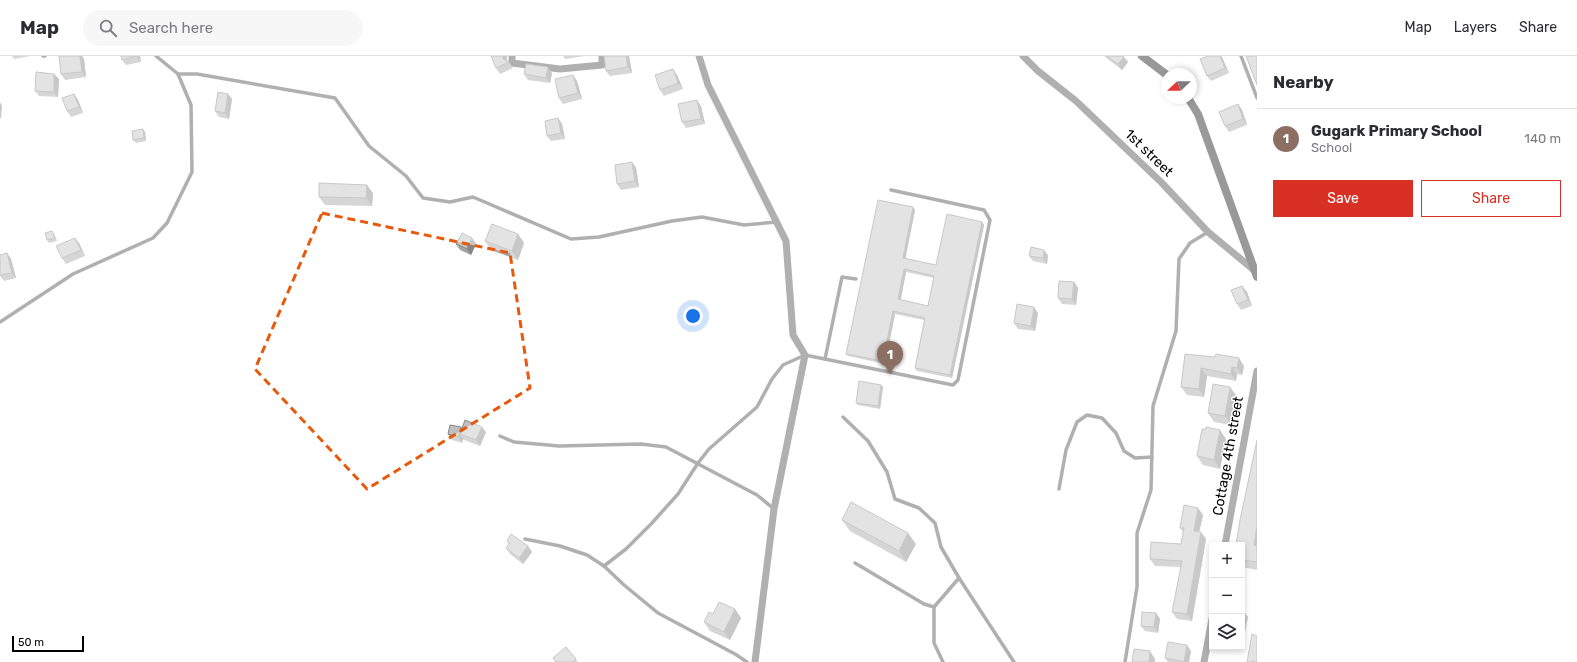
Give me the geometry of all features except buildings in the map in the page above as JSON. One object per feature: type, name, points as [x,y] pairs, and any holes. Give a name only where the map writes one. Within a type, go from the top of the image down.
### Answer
[{"type":"street","points":[[512,56],[512,63],[560,69],[602,65],[602,56]]},
{"type":"street","points":[[699,56],[708,85],[786,241],[793,335],[805,355],[774,509],[755,662]]},
{"type":"street","name":"1st street","points":[[1023,56],[1038,71],[1076,101],[1161,182],[1208,232],[1256,274]]},
{"type":"street","points":[[1142,56],[1161,70]]},
{"type":"street","points":[[1192,104],[1198,114],[1256,274]]},
{"type":"street","name":"Сottage 4th street","points":[[1226,542],[1257,371]]},
{"type":"street","points":[[1204,662],[1209,635]]},
{"type":"lane","points":[[0,322],[73,274],[153,238],[167,223],[192,172],[191,105],[178,74],[156,56]]},
{"type":"lane","points":[[1241,56],[1257,98]]},
{"type":"lane","points":[[178,74],[197,74],[335,98],[369,146],[406,176],[422,198],[450,202],[473,197],[572,239],[599,237],[702,217],[744,225],[776,222]]},
{"type":"lane","points":[[604,566],[626,548],[652,523],[678,494],[709,449],[757,407],[772,379],[783,365],[805,355],[953,384],[958,380],[990,220],[984,210],[891,190]]},
{"type":"lane","points":[[1125,662],[1137,587],[1137,533],[1151,490],[1153,406],[1176,331],[1179,259],[1190,243],[1208,232]]},
{"type":"lane","points":[[825,359],[842,277],[856,280]]},
{"type":"lane","points":[[1059,489],[1066,450],[1077,422],[1087,415],[1102,418],[1116,433],[1124,451],[1135,458],[1152,458]]},
{"type":"lane","points":[[843,417],[868,441],[887,472],[895,498],[919,508],[935,523],[941,547],[959,578],[1014,662]]},
{"type":"lane","points":[[500,436],[514,442],[559,446],[641,444],[666,447],[757,495],[774,509]]},
{"type":"lane","points":[[525,539],[567,548],[587,555],[604,566],[624,585],[658,613],[735,654],[747,662]]},
{"type":"lane","points":[[855,563],[924,604],[934,607]]},
{"type":"lane","points":[[943,662],[934,643],[934,607],[959,578]]},
{"type":"highlighted area","points":[[322,213],[510,253],[530,388],[367,489],[255,369]]},
{"type":"place","name":"Gugark Primary School","points":[[890,374]]}]
